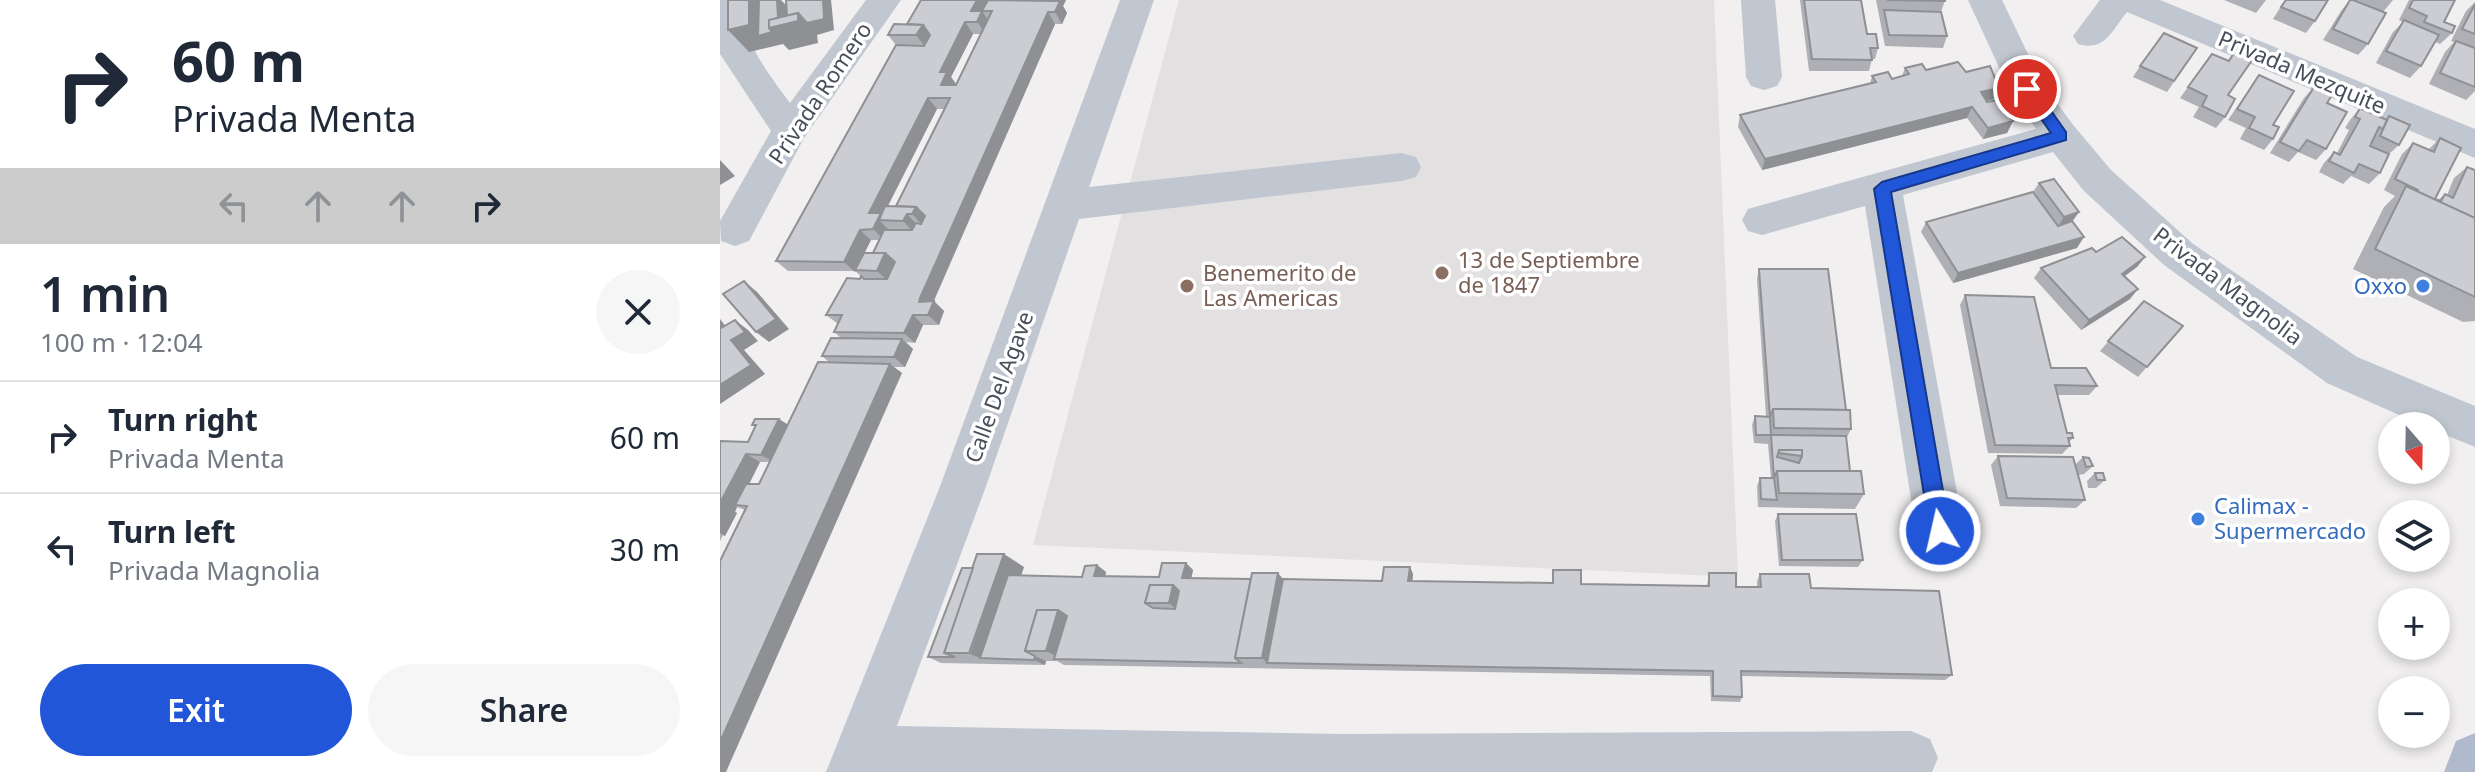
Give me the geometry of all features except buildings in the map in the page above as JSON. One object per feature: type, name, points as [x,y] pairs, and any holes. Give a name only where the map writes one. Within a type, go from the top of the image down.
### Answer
[{"type":"main road","points":[[2471,772],[2475,760]]},
{"type":"street","points":[[723,0],[722,10],[732,42],[790,130]]},
{"type":"street","name":"Privada Romero","points":[[735,230],[790,130],[884,0]]},
{"type":"street","name":"Calle Del Agave","points":[[858,762],[962,489],[1137,0]]},
{"type":"street","points":[[1758,0],[1764,77]]},
{"type":"street","name":"Privada Magnolia","points":[[1985,0],[2027,89],[2061,136],[2097,180],[2178,254],[2342,370],[2475,427]]},
{"type":"street","points":[[2090,36],[2118,0]]},
{"type":"street","name":"Privada Mezquite","points":[[2129,0],[2475,144]]},
{"type":"street","points":[[1762,220],[1882,189],[2061,136]]},
{"type":"street","points":[[1065,205],[1402,167]]},
{"type":"street","points":[[1882,189],[1940,531]]},
{"type":"street","points":[[858,762],[1753,766],[1911,758]]},
{"type":"shaded area","points":[[1179,0],[1714,0],[1738,577],[1033,545]]},
{"type":"place","name":"13 de Septiembre de 1847","points":[[1442,273]]},
{"type":"place","name":"Benemerito de Las Americas","points":[[1187,286]]},
{"type":"place","name":"Oxxo","points":[[2423,286]]},
{"type":"place","name":"Calimax - Supermercado","points":[[2198,519]]},
{"type":"route","points":[[1940,531],[1882,189],[2061,136],[2027,89]]}]
